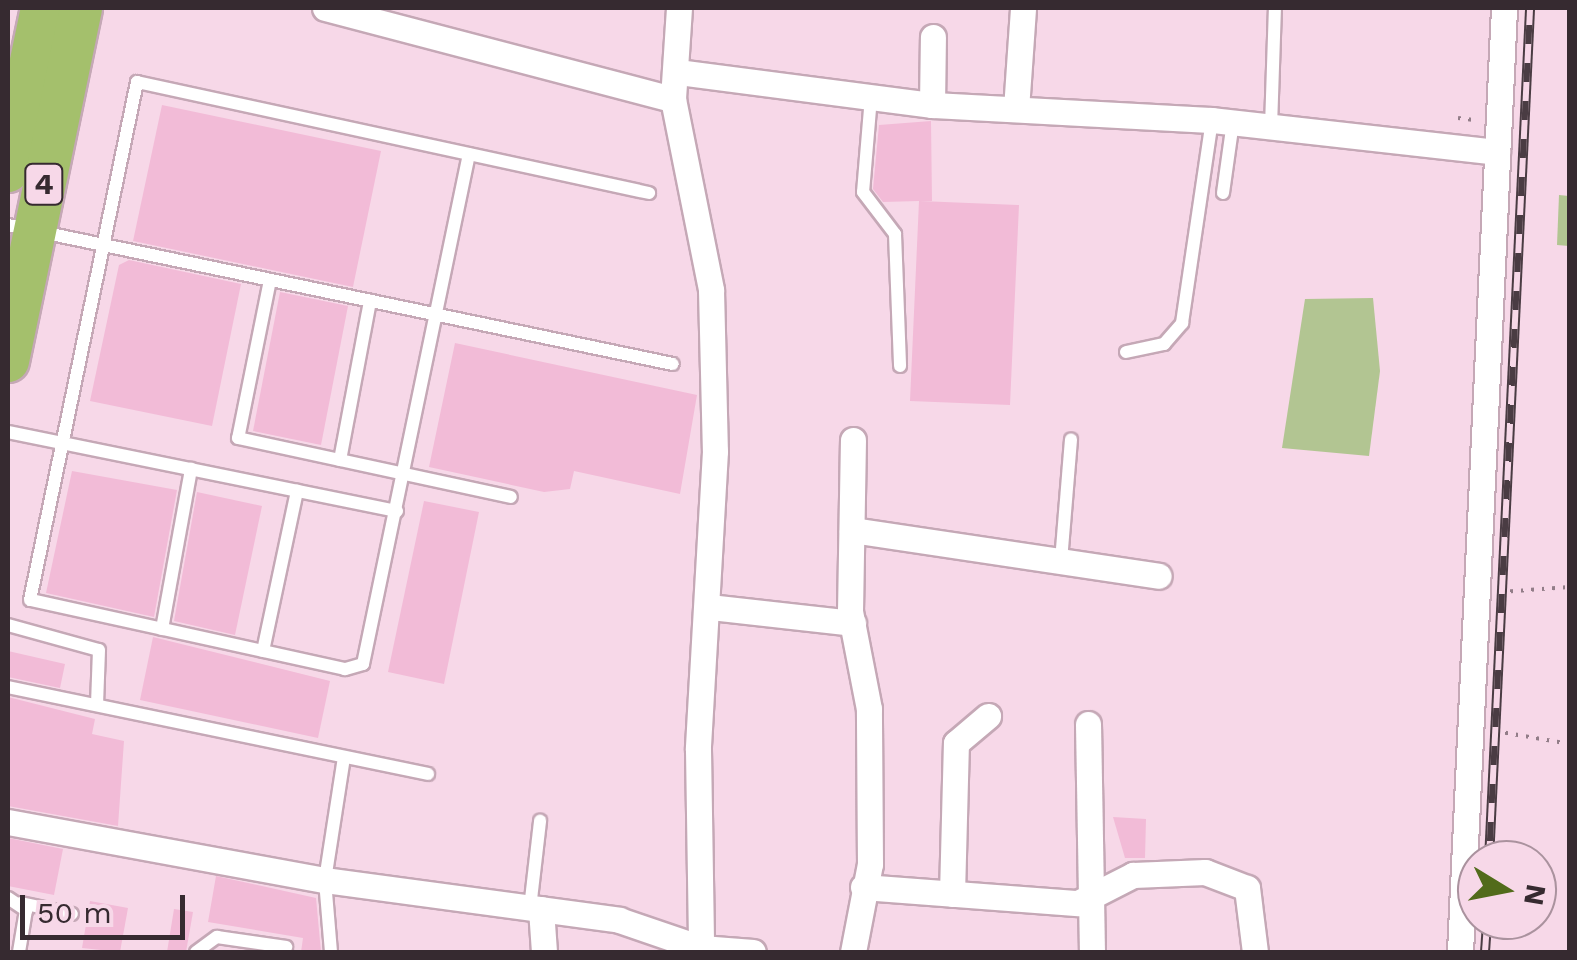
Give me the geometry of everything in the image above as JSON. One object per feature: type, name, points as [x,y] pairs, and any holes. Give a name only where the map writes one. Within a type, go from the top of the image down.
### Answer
[{"type":"highway","name":"4","points":[[8,171],[42,8]]},
{"type":"highway","name":"4","points":[[8,361],[21,227],[81,8]]},
{"type":"street","points":[[327,8],[673,99]]},
{"type":"street","points":[[679,8],[678,72],[673,99],[711,290],[710,607],[684,947]]},
{"type":"street","points":[[1016,110],[1024,8]]},
{"type":"street","points":[[1460,952],[1504,8]]},
{"type":"street","points":[[932,105],[933,38]]},
{"type":"street","points":[[678,72],[932,105],[1223,121],[1498,152]]},
{"type":"street","points":[[853,440],[853,624],[869,709],[863,887],[853,952]]},
{"type":"street","points":[[852,530],[1159,576]]},
{"type":"street","points":[[710,607],[853,624]]},
{"type":"street","points":[[952,894],[956,743],[988,716]]},
{"type":"street","points":[[1088,724],[1097,890],[1092,952]]},
{"type":"street","points":[[8,822],[325,880],[535,909],[684,947],[753,952]]},
{"type":"street","points":[[863,887],[1066,903],[1133,874],[1231,880],[1248,888],[1255,952]]},
{"type":"street","points":[[535,909],[544,952]]},
{"type":"lane","points":[[1271,127],[1276,8]]},
{"type":"lane","points":[[469,154],[363,664],[263,651],[30,600],[136,82],[469,154],[649,193]]},
{"type":"lane","points":[[871,97],[862,192],[894,234],[900,366]]},
{"type":"lane","points":[[1223,121],[1223,193]]},
{"type":"lane","points":[[1126,352],[1164,344],[1182,323],[1223,121]]},
{"type":"lane","points":[[21,227],[673,364]]},
{"type":"lane","points":[[270,280],[238,438],[512,497]]},
{"type":"lane","points":[[340,460],[370,300]]},
{"type":"lane","points":[[8,432],[397,511]]},
{"type":"lane","points":[[1062,562],[1071,439]]},
{"type":"lane","points":[[162,629],[191,469]]},
{"type":"lane","points":[[263,651],[296,491]]},
{"type":"lane","points":[[8,625],[99,650],[98,706]]},
{"type":"lane","points":[[8,687],[428,774]]},
{"type":"lane","points":[[330,952],[325,880],[344,757]]},
{"type":"lane","points":[[535,909],[540,821]]},
{"type":"lane","points":[[19,952],[14,900],[72,914]]},
{"type":"lane","points":[[196,952],[218,938],[286,948]]},
{"type":"path","points":[[1477,592],[1570,586]]},
{"type":"path","points":[[1470,729],[1570,744]]},
{"type":"shaded area","points":[[1559,195],[1569,196],[1569,246],[1557,245]]},
{"type":"shaded area","points":[[1373,298],[1380,371],[1369,456],[1282,448],[1305,299]]},
{"type":"building","points":[[162,105],[381,151],[353,287],[133,241]]},
{"type":"building","points":[[931,121],[932,201],[920,201],[1019,205],[1010,405],[910,401],[919,201],[883,202],[873,189],[879,125]]},
{"type":"building","points":[[129,260],[241,284],[212,426],[90,401],[119,265]]},
{"type":"building","points":[[280,292],[348,306],[321,445],[253,431]]},
{"type":"building","points":[[455,343],[697,395],[680,494],[574,471],[570,489],[544,492],[429,467]]},
{"type":"building","points":[[72,471],[177,490],[154,617],[46,593]]},
{"type":"building","points":[[197,492],[262,506],[235,635],[174,621]]},
{"type":"building","points":[[424,501],[479,512],[444,684],[388,672]]},
{"type":"building","points":[[153,637],[330,681],[318,738],[140,700]]},
{"type":"building","points":[[8,651],[65,664],[60,688],[8,677]]},
{"type":"building","points":[[8,697],[95,719],[92,734],[124,741],[118,826],[8,806]]},
{"type":"building","points":[[1113,817],[1146,819],[1145,858],[1125,858]]},
{"type":"building","points":[[8,838],[63,849],[54,895],[8,886]]},
{"type":"building","points":[[216,876],[316,898],[321,952],[301,952],[303,938],[208,922]]},
{"type":"building","points":[[90,901],[128,908],[120,952],[82,948]]},
{"type":"building","points":[[174,909],[193,912],[186,952],[167,952]]},
{"type":"railway","points":[[1490,840],[1530,8]]},
{"type":"railway","points":[[1485,952],[1486,940]]}]
